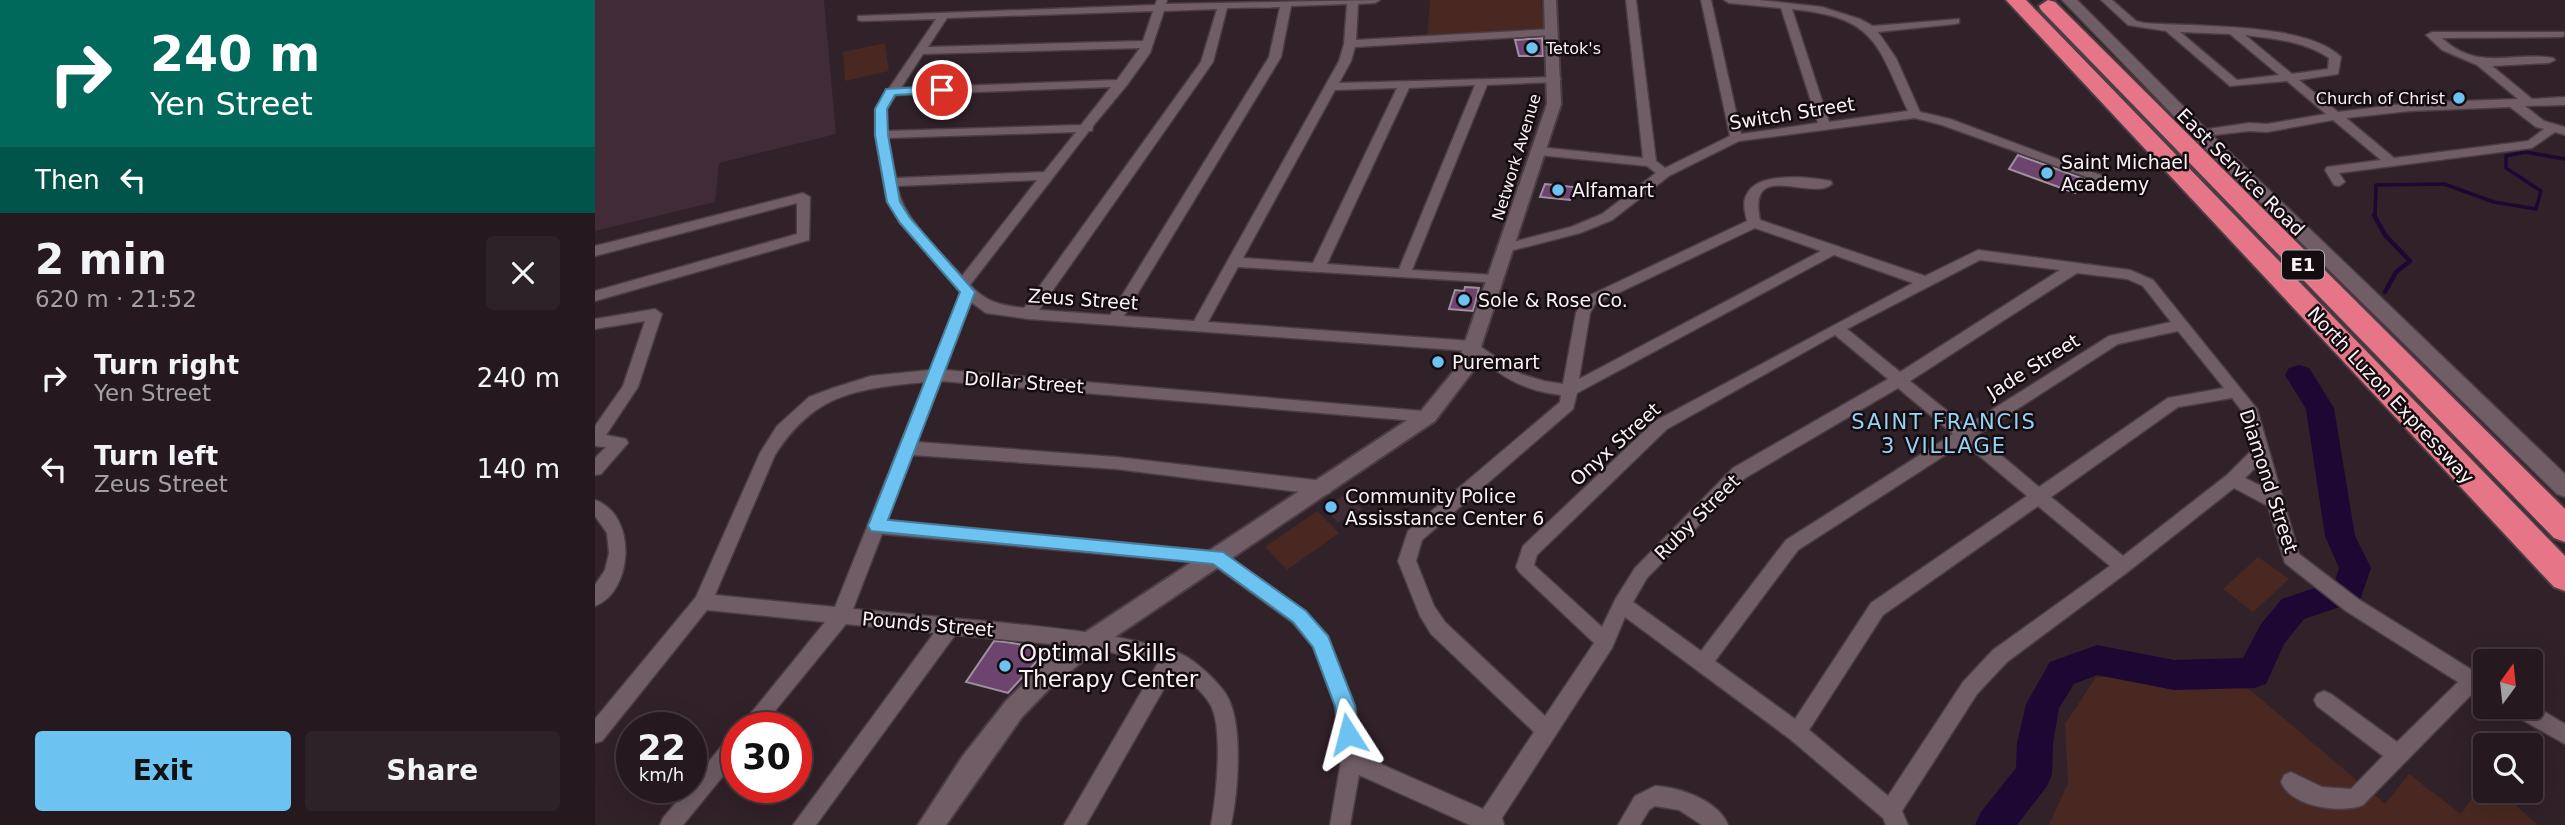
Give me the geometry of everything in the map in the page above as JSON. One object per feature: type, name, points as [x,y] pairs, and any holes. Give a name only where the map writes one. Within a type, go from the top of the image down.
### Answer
[{"type":"highway","name":"North Luzon Expressway","points":[[2015,0],[2565,577]]},
{"type":"highway","name":"North Luzon Expressway","points":[[2042,0],[2565,529]]},
{"type":"highway","points":[[2447,454],[2565,596]]},
{"type":"main road","name":"East Service Road","points":[[2069,0],[2206,138],[2565,488]]},
{"type":"street","points":[[862,18],[1078,5],[1223,5],[1375,0]]},
{"type":"street","name":"Network Avenue","points":[[931,825],[977,757],[1015,708],[1043,680],[1092,640],[1324,488],[1428,416],[1464,371],[1554,104],[1550,0]]},
{"type":"street","points":[[1631,0],[1650,163]]},
{"type":"street","points":[[1706,0],[1736,138]]},
{"type":"street","points":[[1729,0],[1825,12],[1846,18],[1870,30],[1882,44],[1915,114]]},
{"type":"street","points":[[2106,0],[2132,23],[2169,29],[2233,31],[2314,43],[2335,57],[2334,72],[2234,84],[2169,29]]},
{"type":"street","points":[[1199,325],[1345,61],[1350,44],[1353,1]]},
{"type":"street","points":[[1114,320],[1275,57],[1286,3]]},
{"type":"street","points":[[762,712],[841,616],[936,375],[965,288],[1123,83],[1148,44],[1161,4]]},
{"type":"street","points":[[1028,314],[1207,62],[1223,5]]},
{"type":"street","points":[[1786,8],[1825,127]]},
{"type":"street","name":"Zeus Street","points":[[944,15],[881,109],[881,135],[894,202],[905,220],[965,288],[991,309],[1028,314],[1472,346]]},
{"type":"street","points":[[1870,30],[1955,21]]},
{"type":"street","points":[[2233,31],[2390,161]]},
{"type":"street","points":[[1350,44],[1553,32]]},
{"type":"street","points":[[2530,103],[2481,63],[2446,47],[2433,34],[2560,34]]},
{"type":"street","points":[[918,51],[1148,44]]},
{"type":"street","points":[[2481,63],[2549,60]]},
{"type":"street","points":[[1331,88],[1555,79]]},
{"type":"street","points":[[1404,274],[1482,82]]},
{"type":"street","points":[[891,92],[1123,83]]},
{"type":"street","points":[[1318,268],[1404,85]]},
{"type":"street","points":[[2206,138],[2255,135],[2267,128],[2333,116],[2410,107],[2565,101]]},
{"type":"street","points":[[2513,103],[2540,124],[2559,130]]},
{"type":"street","name":"Switch Street","points":[[1506,248],[1575,230],[1607,217],[1664,173],[1736,138],[1915,114],[1946,122],[2100,177]]},
{"type":"street","points":[[881,135],[1088,128]]},
{"type":"street","points":[[2339,182],[2331,170],[2532,144],[2559,130]]},
{"type":"street","points":[[1539,151],[1650,163],[1664,173]]},
{"type":"street","points":[[889,182],[1050,176]]},
{"type":"street","points":[[1754,223],[1748,205],[1756,188],[1770,183],[1826,184]]},
{"type":"street","points":[[595,251],[803,197],[804,237],[595,296]]},
{"type":"street","points":[[1547,731],[1438,628],[1426,610],[1407,561],[1414,536],[1567,405],[1583,313],[1589,301],[1754,223],[1923,281]]},
{"type":"street","points":[[1472,346],[1516,378],[1543,387],[1570,390],[1835,249]]},
{"type":"street","name":"Diamond Street","points":[[1923,281],[1978,255],[2130,275],[2148,283],[2249,409],[2291,558],[2326,586],[2473,681]]},
{"type":"street","points":[[1234,262],[1495,280]]},
{"type":"street","name":"Ruby Street","points":[[1491,823],[1605,642],[1622,604],[1641,573],[1739,473],[1899,380],[2076,267]]},
{"type":"street","name":"Onyx Street","points":[[1605,642],[1525,567],[1529,551],[1661,425],[1923,281]]},
{"type":"street","points":[[595,324],[655,314],[632,374],[630,387],[595,440],[620,443],[595,470]]},
{"type":"street","name":"Jade Street","points":[[1703,662],[1792,545],[2114,340],[2182,325]]},
{"type":"street","points":[[1836,328],[2040,494],[2123,566]]},
{"type":"street","name":"Dollar Street","points":[[595,734],[702,602],[768,453],[783,430],[815,401],[838,392],[871,382],[936,375],[1428,416]]},
{"type":"street","points":[[1797,732],[1877,609],[2174,402],[2235,392]]},
{"type":"street","points":[[907,448],[1116,463],[1324,488]]},
{"type":"street","points":[[1622,604],[1797,732],[1894,818],[1970,688],[2000,656],[2233,481],[2261,452]]},
{"type":"street","points":[[2233,481],[2276,502]]},
{"type":"street","points":[[595,508],[600,509],[614,529],[619,549],[617,565],[606,586],[595,598]]},
{"type":"street","points":[[877,526],[1216,557],[1299,617],[1321,642],[1345,706],[1351,761],[1339,825]]},
{"type":"street","name":"Pounds Street","points":[[702,602],[1092,640],[1138,647],[1171,658],[1205,683],[1221,703],[1230,778],[1221,825]]},
{"type":"street","points":[[803,825],[951,625]]},
{"type":"street","points":[[1074,825],[1171,658]]},
{"type":"street","points":[[2291,782],[2310,794],[2337,802],[2356,798],[2398,755],[2473,688]]},
{"type":"street","points":[[2323,700],[2398,755]]},
{"type":"street","points":[[2538,719],[2565,735]]},
{"type":"street","points":[[1351,761],[1491,823]]},
{"type":"street","points":[[670,825],[721,763]]},
{"type":"street","points":[[1628,825],[1643,802],[1650,796],[1660,794],[1710,816],[1718,825]]},
{"type":"shaded area","points":[[595,0],[824,0],[836,134],[719,163],[715,202],[595,231]]},
{"type":"shaded area","points":[[1430,0],[1541,0],[1544,30],[1427,38]]},
{"type":"shaded area","points":[[885,43],[889,71],[845,81],[843,52]]},
{"type":"shaded area","points":[[1348,493],[1362,509],[1338,523],[1324,507]]},
{"type":"shaded area","points":[[1317,511],[1339,533],[1287,570],[1265,547]]},
{"type":"shaded area","points":[[2258,557],[2289,579],[2253,612],[2223,589]]},
{"type":"shaded area","points":[[2142,675],[2249,689],[2385,804],[2409,774],[2461,814],[2473,796],[2473,803],[2513,803],[2538,825],[2049,825],[2068,783],[2065,724],[2096,677]]},
{"type":"building","name":"Tetok's","points":[[1542,38],[1543,56],[1519,56],[1515,40]]},
{"type":"building","name":"Saint Michael Academy","points":[[2018,155],[2084,179],[2075,193],[2009,169]]},
{"type":"building","name":"Alfamart","points":[[1545,184],[1574,187],[1570,200],[1540,197]]},
{"type":"building","name":"Sole & Rose Co.","points":[[1465,287],[1479,288],[1473,311],[1449,309],[1455,290],[1464,291]]},
{"type":"building","name":"Optimal Skills Therapy Center","points":[[994,641],[1048,649],[1008,693],[966,682]]},
{"type":"waterway","points":[[2375,216],[2376,185],[2444,184],[2494,202],[2536,209],[2541,191],[2506,168],[2506,156],[2525,152],[2565,159]]},
{"type":"waterway","points":[[2374,215],[2385,235],[2410,261],[2396,272],[2385,292]]},
{"type":"waterway","points":[[1994,825],[2034,774],[2035,743],[2043,704],[2062,673],[2097,660],[2174,675],[2254,673],[2272,634],[2293,609],[2349,590],[2355,568],[2340,536],[2320,408],[2299,375]]},
{"type":"place","name":"Tetok's","points":[[1532,48]]},
{"type":"place","name":"Church of Christ","points":[[2459,98]]},
{"type":"place","name":"Saint Michael Academy","points":[[2047,173]]},
{"type":"place","name":"Alfamart","points":[[1558,190]]},
{"type":"place","name":"Sole & Rose Co.","points":[[1464,300]]},
{"type":"place","name":"Puremart","points":[[1438,362]]},
{"type":"place","name":"Community Police Assisstance Center 6","points":[[1331,507]]},
{"type":"place","name":"Optimal Skills Therapy Center","points":[[1005,666]]},
{"type":"district","name":"SAINT FRANCIS 3 VILLAGE","points":[[1944,434]]},
{"type":"route","points":[[942,90],[891,92],[881,109],[881,135],[894,202],[905,220],[968,292],[877,526],[1216,557],[1299,617],[1321,642],[1345,706],[1348,734]]}]
